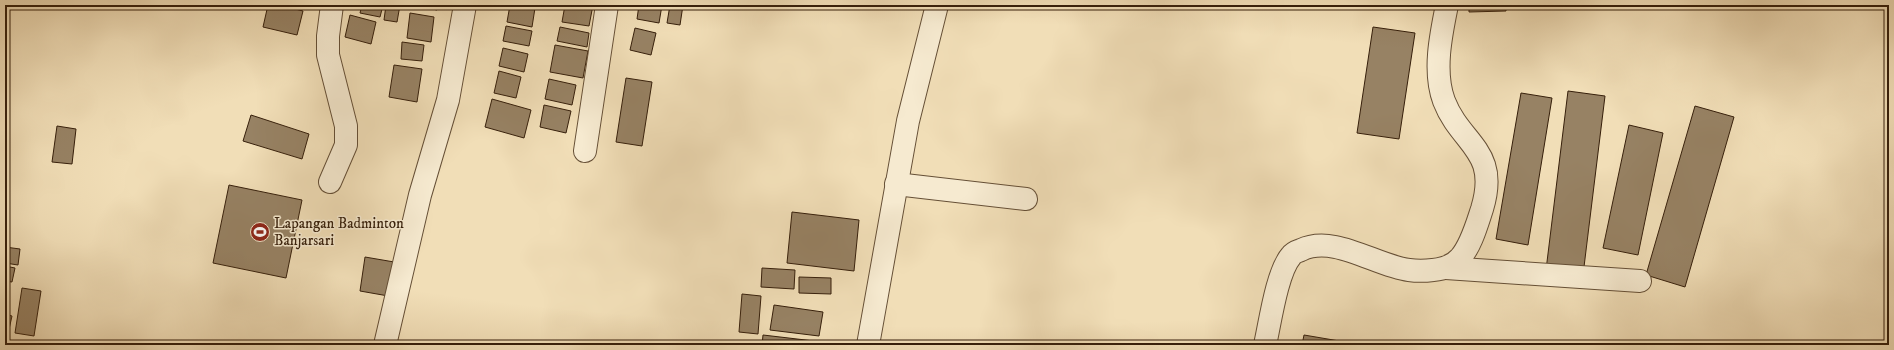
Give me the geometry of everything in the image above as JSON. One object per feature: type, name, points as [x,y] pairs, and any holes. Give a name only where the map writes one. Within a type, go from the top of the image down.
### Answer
[{"type":"street","points":[[330,182],[346,145],[343,106],[328,55],[328,36],[332,5]]},
{"type":"street","points":[[385,345],[420,195],[448,100],[465,5]]},
{"type":"street","points":[[585,151],[607,5]]},
{"type":"street","points":[[868,345],[896,184],[912,108],[937,5]]},
{"type":"street","points":[[1446,268],[1460,258],[1469,242],[1482,208],[1487,185],[1486,169],[1476,148],[1455,121],[1444,100],[1440,82],[1440,58],[1443,23],[1447,5]]},
{"type":"street","points":[[896,184],[1026,199]]},
{"type":"street","points":[[1265,345],[1282,271],[1292,255],[1304,249],[1320,245],[1339,248],[1409,270],[1446,268],[1640,281]]},
{"type":"building","points":[[268,5],[280,5],[303,11],[297,35],[263,27]]},
{"type":"building","points":[[362,5],[383,5],[380,17],[360,13]]},
{"type":"building","points":[[386,5],[400,5],[397,22],[384,20]]},
{"type":"building","points":[[412,5],[438,5],[437,10]]},
{"type":"building","points":[[510,5],[535,8],[532,27],[507,22]]},
{"type":"building","points":[[565,5],[593,5],[589,26],[562,22]]},
{"type":"building","points":[[639,5],[662,5],[659,23],[637,19]]},
{"type":"building","points":[[670,5],[683,5],[680,25],[667,23]]},
{"type":"building","points":[[1469,5],[1506,5],[1506,11],[1469,12]]},
{"type":"building","points":[[410,13],[434,17],[431,42],[407,38]]},
{"type":"building","points":[[350,15],[376,22],[371,44],[345,37]]},
{"type":"building","points":[[506,26],[532,31],[529,46],[503,41]]},
{"type":"building","points":[[560,27],[589,33],[587,47],[557,41]]},
{"type":"building","points":[[1373,27],[1415,33],[1399,139],[1357,133]]},
{"type":"building","points":[[635,28],[656,33],[651,55],[630,50]]},
{"type":"building","points":[[402,42],[424,45],[422,61],[401,59]]},
{"type":"building","points":[[555,45],[588,51],[583,78],[550,72]]},
{"type":"building","points":[[503,48],[528,54],[524,72],[499,66]]},
{"type":"building","points":[[394,65],[422,69],[417,102],[389,97]]},
{"type":"building","points":[[499,71],[521,77],[516,98],[494,93]]},
{"type":"building","points":[[626,78],[652,82],[642,146],[616,142]]},
{"type":"building","points":[[549,79],[576,85],[572,105],[545,99]]},
{"type":"building","points":[[1568,91],[1605,96],[1583,275],[1546,270]]},
{"type":"building","points":[[1521,93],[1552,98],[1528,245],[1496,239]]},
{"type":"building","points":[[492,99],[531,110],[524,138],[485,127]]},
{"type":"building","points":[[544,105],[571,111],[566,133],[540,127]]},
{"type":"building","points":[[1695,106],[1734,117],[1685,287],[1646,275]]},
{"type":"building","points":[[251,115],[309,134],[302,159],[243,141]]},
{"type":"building","points":[[1629,125],[1663,133],[1638,255],[1603,248]]},
{"type":"building","points":[[57,126],[76,129],[72,164],[52,162]]},
{"type":"building","points":[[229,185],[302,200],[286,278],[213,263]]},
{"type":"building","points":[[792,212],[859,220],[854,271],[787,263]]},
{"type":"building","points":[[5,247],[20,249],[18,265],[5,263]]},
{"type":"building","points":[[365,257],[400,263],[394,297],[360,291]]},
{"type":"building","points":[[5,266],[15,268],[12,282],[5,281]]},
{"type":"building","points":[[762,268],[795,270],[794,289],[761,287]]},
{"type":"building","points":[[799,277],[831,278],[831,294],[799,293]]},
{"type":"building","points":[[22,288],[41,291],[34,336],[15,333]]},
{"type":"building","points":[[742,294],[761,296],[758,334],[739,332]]},
{"type":"building","points":[[774,305],[823,312],[819,336],[770,330]]},
{"type":"building","points":[[5,314],[12,316],[8,334],[5,333]]},
{"type":"building","points":[[763,335],[814,341],[814,345],[762,345]]},
{"type":"building","points":[[1304,335],[1363,345],[1302,345]]},
{"type":"place","name":"Lapangan Badminton Banjarsari","points":[[260,232]]}]
